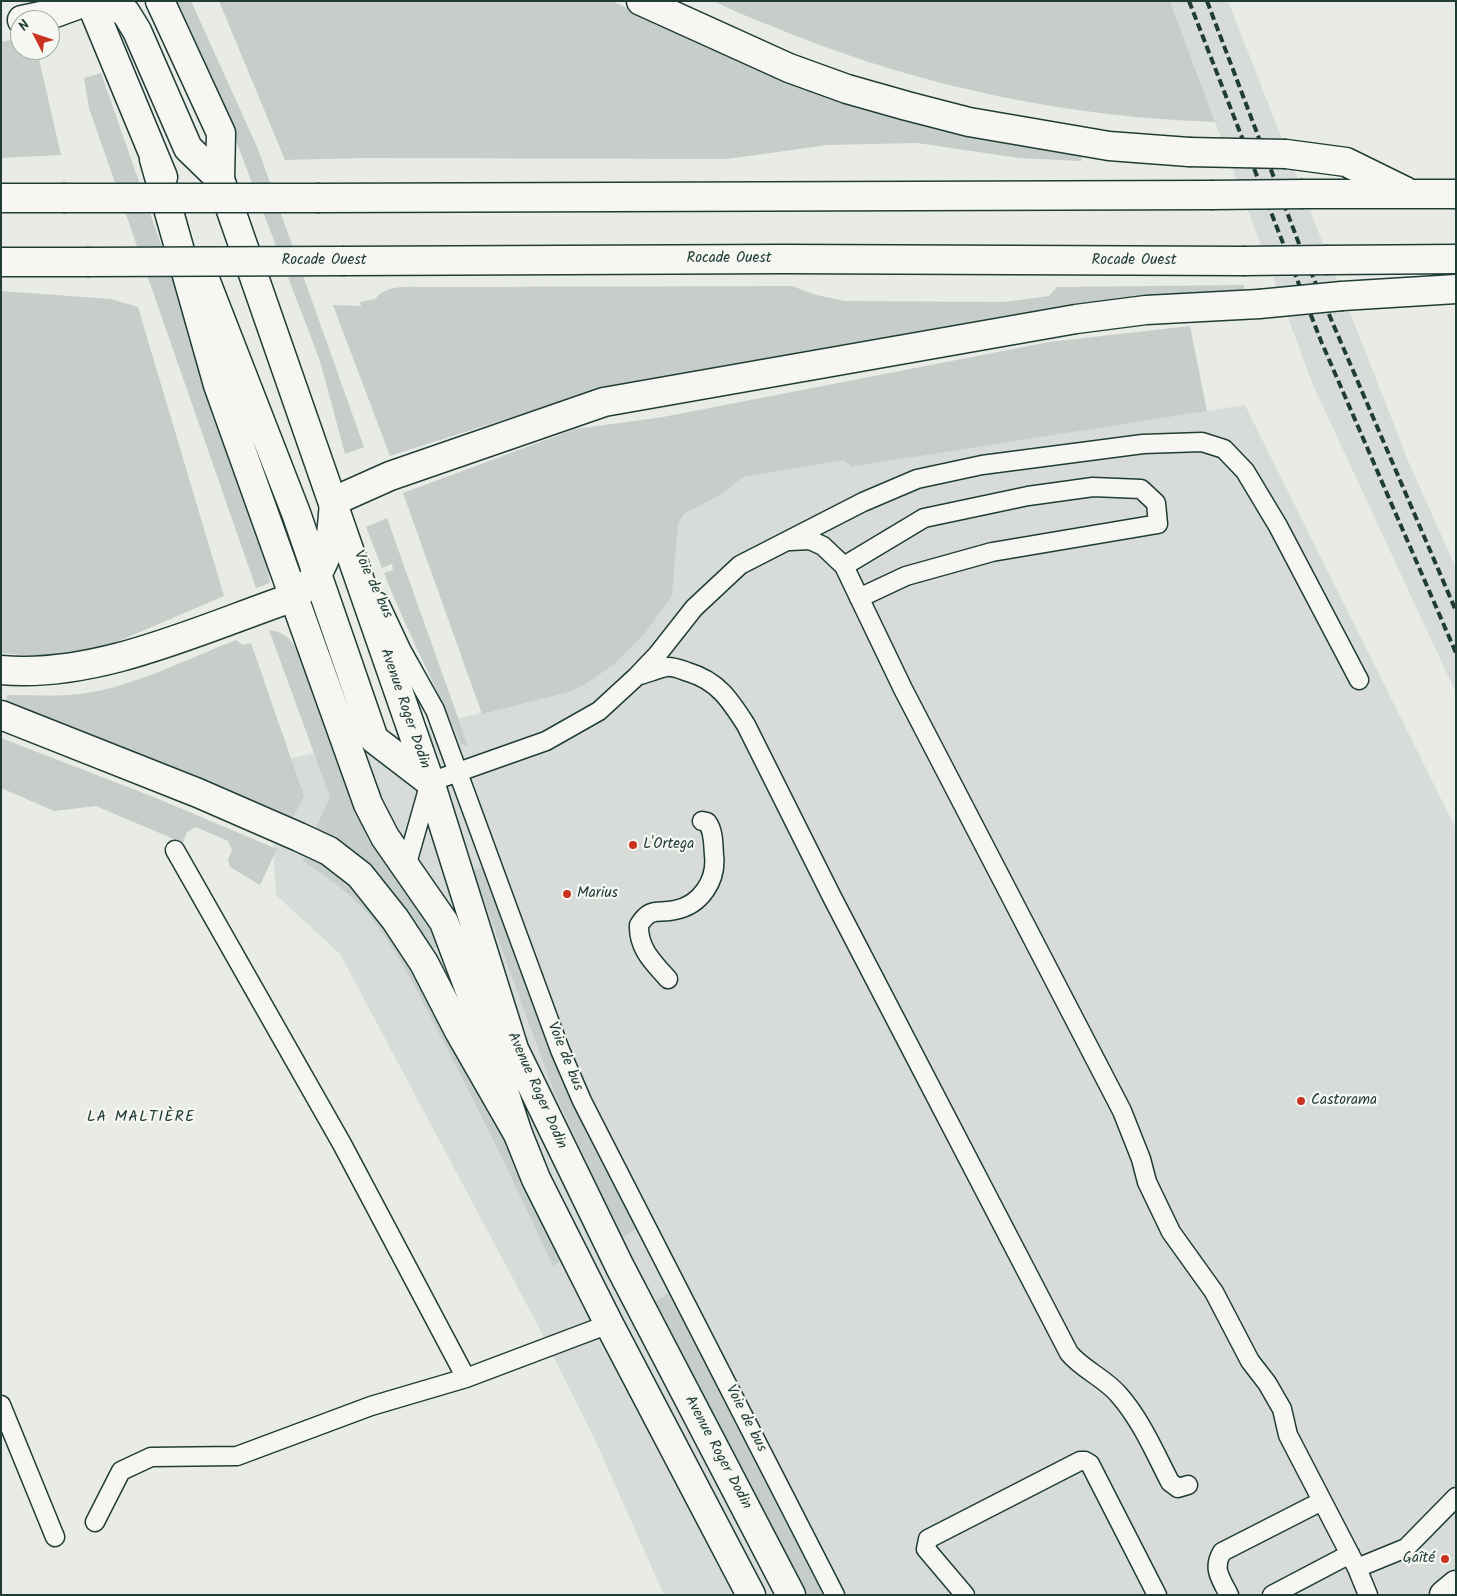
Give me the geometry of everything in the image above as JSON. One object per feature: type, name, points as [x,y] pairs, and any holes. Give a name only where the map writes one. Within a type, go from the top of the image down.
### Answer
[{"type":"main road","points":[[60,11],[89,1],[154,159],[178,208],[296,513],[374,739],[430,782]]},
{"type":"main road","points":[[108,1],[126,13],[137,31],[188,148],[220,179]]},
{"type":"main road","points":[[160,1],[221,133],[220,179]]},
{"type":"main road","points":[[641,1],[789,68],[847,90],[969,122],[1109,146],[1190,152],[1286,154],[1346,162],[1411,194]]},
{"type":"main road","name":"Avenue Roger Dodin","points":[[154,159],[218,385],[368,804],[385,837],[444,922],[479,1015],[518,1134],[536,1179],[609,1324],[751,1595]]},
{"type":"main road","name":"Avenue Roger Dodin","points":[[220,179],[430,782],[514,1049],[620,1267],[791,1595]]},
{"type":"main road","points":[[1,198],[1456,194]]},
{"type":"main road","name":"Rocade Ouest","points":[[1,262],[803,259],[1243,262],[1456,259]]},
{"type":"main road","points":[[296,513],[334,502],[390,476],[604,402],[1076,319],[1146,310],[1259,304],[1342,296],[1456,289]]},
{"type":"main road","points":[[1,670],[64,670],[111,660],[294,597],[318,574],[331,542],[334,502]]},
{"type":"main road","points":[[1,715],[198,793],[282,830],[329,851],[360,874],[396,919],[424,964],[459,1031],[518,1134]]},
{"type":"main road","points":[[1444,1595],[1456,1585]]},
{"type":"lane","points":[[406,867],[430,782],[546,740],[599,711],[637,676],[711,590],[740,565],[863,502],[916,479],[982,465],[1143,444],[1202,442],[1224,449],[1245,471],[1278,526],[1359,680]]},
{"type":"lane","points":[[844,566],[924,518],[1028,496],[1093,487],[1141,489],[1156,503],[1158,524],[992,552],[906,576],[859,598]]},
{"type":"lane","name":"Voie de bus","points":[[334,502],[402,651],[435,710],[560,1050],[582,1102],[835,1595]]},
{"type":"lane","points":[[780,544],[794,539],[810,540],[824,546],[844,566],[903,689],[1122,1111],[1141,1159],[1147,1182],[1171,1232],[1214,1292],[1250,1361],[1267,1382],[1282,1410],[1288,1435],[1353,1561],[1368,1595]]},
{"type":"lane","points":[[637,676],[667,667],[694,674],[711,681],[723,691],[735,707],[746,725],[832,897],[1068,1352],[1075,1361],[1118,1393],[1130,1408],[1170,1482],[1178,1488],[1188,1485]]},
{"type":"lane","points":[[668,979],[646,954],[640,942],[639,926],[650,912],[674,911],[687,906],[704,893],[713,878],[715,863],[711,827],[707,822],[702,821]]},
{"type":"lane","points":[[175,850],[342,1144],[466,1378]]},
{"type":"lane","points":[[95,1522],[121,1471],[151,1457],[237,1456],[371,1406],[466,1378],[609,1324]]},
{"type":"lane","points":[[1,1405],[55,1537]]},
{"type":"lane","points":[[965,1595],[926,1549],[928,1539],[1080,1461],[1085,1461],[1090,1464],[1157,1595]]},
{"type":"lane","points":[[1272,1595],[1353,1561],[1406,1548],[1456,1497]]},
{"type":"lane","points":[[1229,1595],[1216,1571],[1217,1561],[1222,1552],[1322,1501]]},
{"type":"shaded area","points":[[176,1],[191,1],[258,149],[364,447],[345,454],[320,361],[236,141]]},
{"type":"shaded area","points":[[219,1],[612,1],[718,51],[1083,153],[1081,161],[1019,158],[917,143],[828,145],[727,159],[366,158],[285,160]]},
{"type":"shaded area","points":[[714,1],[1170,1],[1215,122],[1107,114],[999,96],[946,84],[842,53],[791,34]]},
{"type":"shaded area","points":[[1170,1],[1228,1],[1409,463],[1456,568],[1456,693],[1313,385]]},
{"type":"shaded area","points":[[10,40],[10,60],[39,60],[61,155],[1,158],[1,42]]},
{"type":"shaded area","points":[[101,73],[274,567],[268,572],[270,583],[256,588],[89,108],[84,78]]},
{"type":"shaded area","points":[[1244,285],[1245,292],[603,388],[390,456],[333,305],[361,306],[360,302],[375,299],[387,290],[402,287],[792,286],[816,295],[845,301],[1004,302],[1049,296],[1057,287]]},
{"type":"shaded area","points":[[1,291],[111,299],[138,307],[224,596],[86,655],[21,655],[1,653]]},
{"type":"shaded area","points":[[1190,326],[1207,411],[851,467],[844,460],[743,477],[724,493],[684,514],[678,524],[672,596],[645,633],[614,664],[586,684],[569,692],[482,714],[403,493],[575,429],[663,417],[1049,342]]},
{"type":"shaded area","points":[[1245,405],[1456,829],[1456,1595],[664,1595],[596,1442],[535,1320],[340,954],[276,895],[268,764],[569,692],[672,596],[678,524],[684,514],[724,493],[743,477],[844,460],[851,467]]},
{"type":"shaded area","points":[[387,518],[468,746],[461,744],[393,595],[384,573],[393,570],[392,564],[382,568],[366,527]]},
{"type":"shaded area","points":[[269,630],[280,633],[288,638],[300,654],[442,945],[428,950],[392,895],[368,864],[337,840],[316,828],[330,797]]},
{"type":"shaded area","points":[[236,640],[243,645],[251,643],[304,796],[291,821],[5,705],[7,695],[47,696],[77,694],[125,684]]},
{"type":"shaded area","points":[[1,738],[156,798],[277,849],[260,885],[230,867],[228,860],[232,850],[228,841],[196,827],[187,832],[183,843],[96,806],[54,811],[1,788]]},
{"type":"shaded area","points":[[305,858],[331,869],[353,886],[379,919],[422,982],[466,1059],[486,1099],[561,1261],[553,1266],[486,1125],[400,959],[361,906],[337,885],[303,861]]},
{"type":"shaded area","points":[[490,865],[639,1227],[622,1238],[554,1092],[473,870]]},
{"type":"shaded area","points":[[670,1292],[825,1595],[804,1595],[687,1369],[655,1302]]},
{"type":"railway","points":[[1189,1],[1321,341],[1456,653]]},
{"type":"railway","points":[[1207,1],[1301,249],[1456,611]]},
{"type":"place","name":"L'Ortega","points":[[633,845]]},
{"type":"place","name":"Marius","points":[[567,894]]},
{"type":"place","name":"Castorama","points":[[1301,1101]]},
{"type":"place","name":"Gaîté","points":[[1445,1559]]},
{"type":"district","name":"LA MALTIÈRE","points":[[141,1118]]}]
